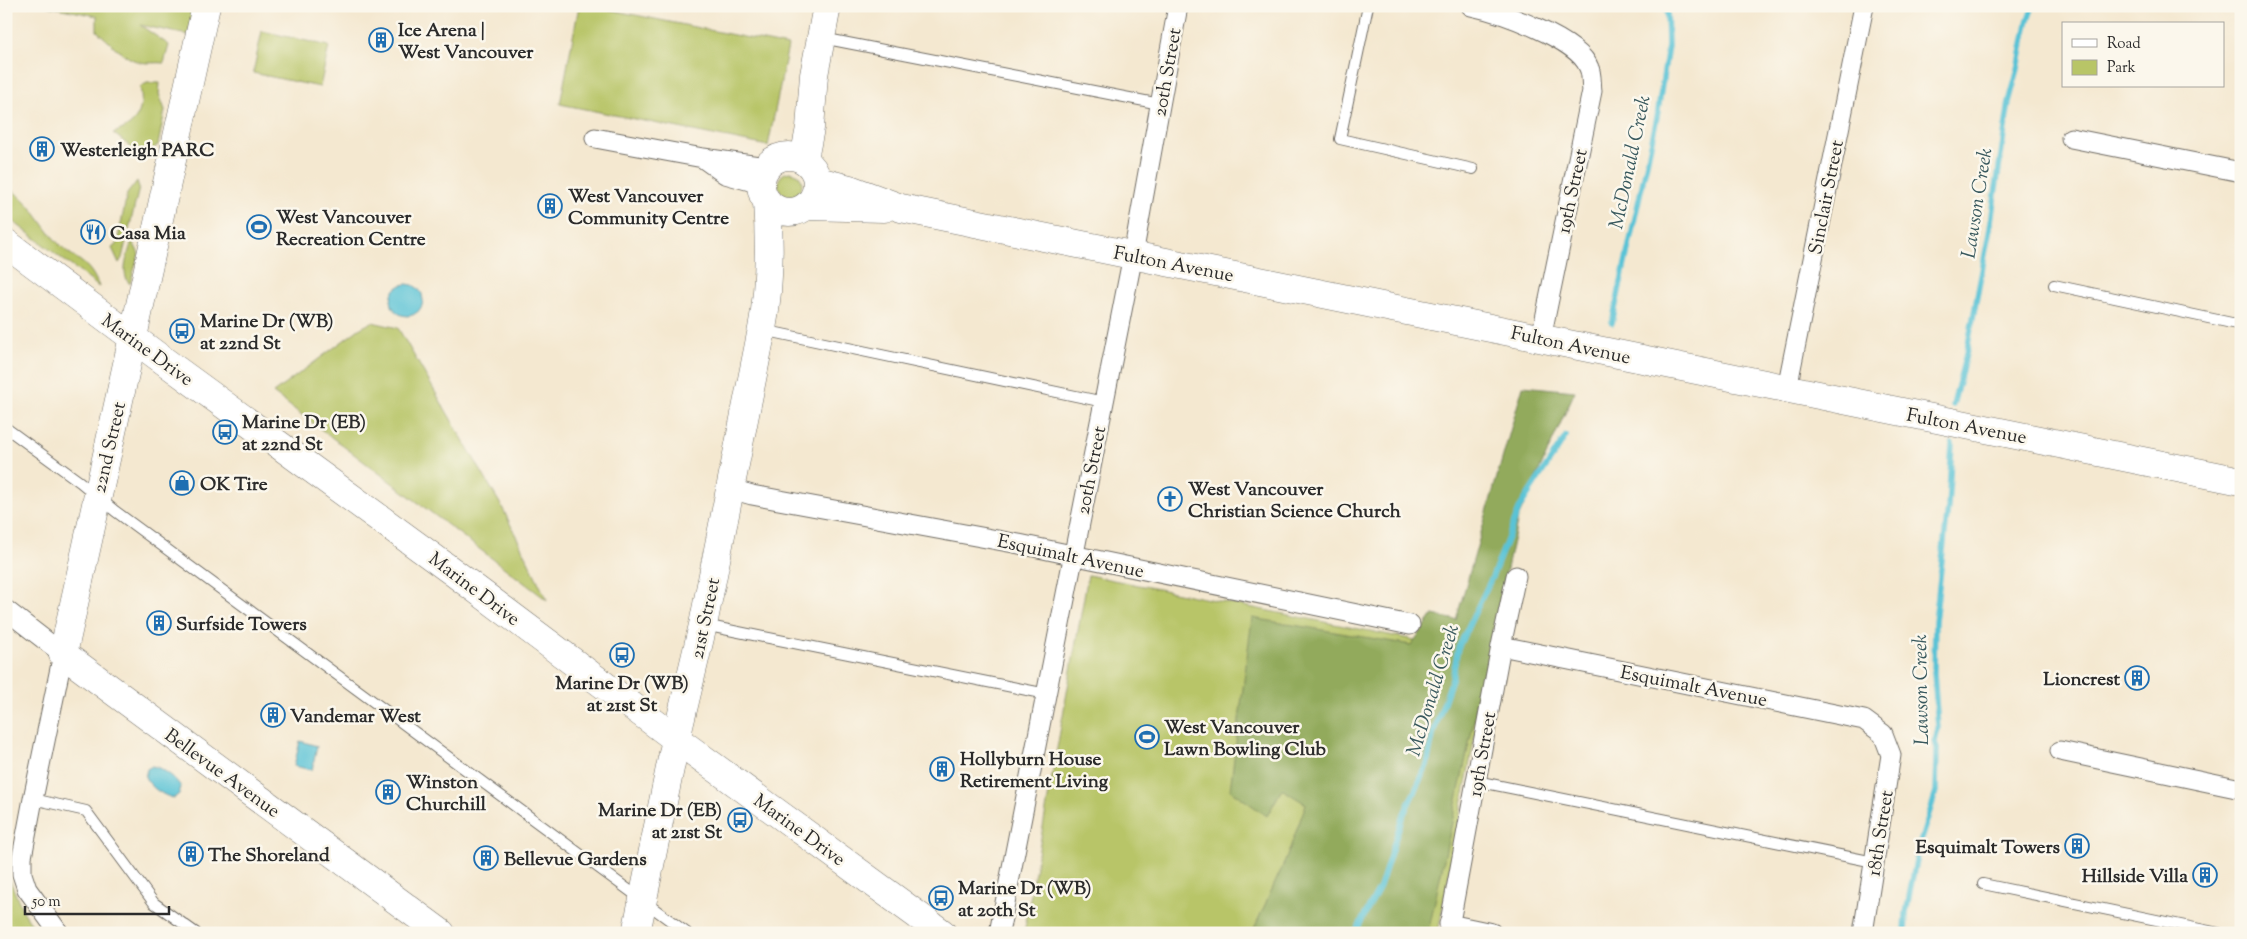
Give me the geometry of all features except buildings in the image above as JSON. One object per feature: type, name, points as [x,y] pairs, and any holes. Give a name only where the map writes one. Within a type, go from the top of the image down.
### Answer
[{"type":"street","name":"22nd Street","points":[[59,933],[27,889],[22,874],[22,857],[97,496],[134,339],[206,6]]},
{"type":"street","name":"21st Street","points":[[636,933],[731,489],[767,302],[787,242],[788,183],[810,128],[814,75],[828,6]]},
{"type":"street","name":"20th Street","points":[[999,933],[1134,255],[1178,6]]},
{"type":"street","name":"19th Street","points":[[1473,6],[1544,31],[1575,48],[1589,67],[1592,91],[1541,338]]},
{"type":"street","name":"Sinclair Street","points":[[1786,388],[1864,6]]},
{"type":"street","name":"Fulton Avenue","points":[[595,138],[703,158],[788,183],[850,188],[901,208],[2241,481]]},
{"type":"street","points":[[2071,138],[2241,172]]},
{"type":"street","name":"Marine Drive","points":[[6,243],[134,339],[454,572],[676,739],[942,933]]},
{"type":"street","name":"Esquimalt Avenue","points":[[731,489],[752,495],[967,534],[1410,626]]},
{"type":"street","name":"19th Street","points":[[1449,928],[1500,646],[1516,576]]},
{"type":"street","name":"Bellevue Avenue","points":[[6,610],[441,933]]},
{"type":"street","name":"Esquimalt Avenue","points":[[1500,646],[1864,720],[1883,734]]},
{"type":"street","name":"18th Street","points":[[1863,933],[1891,755],[1883,734]]},
{"type":"street","points":[[2060,751],[2241,789]]},
{"type":"street","points":[[1449,928],[1492,933]]},
{"type":"lane","points":[[1368,6],[1340,139],[1473,169]]},
{"type":"lane","points":[[821,38],[1160,104]]},
{"type":"lane","points":[[2054,285],[2241,325]]},
{"type":"lane","points":[[762,329],[1104,402]]},
{"type":"lane","points":[[6,428],[687,933]]},
{"type":"lane","points":[[702,625],[1047,694]]},
{"type":"lane","points":[[1476,781],[1874,862]]},
{"type":"lane","points":[[33,799],[86,811],[154,903],[196,933]]},
{"type":"lane","points":[[1983,884],[2219,933]]},
{"type":"green space","points":[[47,6],[189,6],[192,14],[188,35],[140,25],[169,45],[164,63],[146,63],[128,57],[97,31],[97,16]]},
{"type":"green space","points":[[579,6],[591,6],[788,46],[768,146],[560,104]]},
{"type":"green space","points":[[262,31],[329,46],[320,87],[253,73]]},
{"type":"green space","points":[[147,83],[160,83],[159,94],[165,110],[158,145],[148,152],[145,158],[113,133],[133,122],[140,110],[140,87]]},
{"type":"green space","points":[[790,172],[795,173],[801,179],[801,189],[795,195],[790,196],[785,195],[779,189],[778,184],[779,179],[785,173]]},
{"type":"green space","points":[[137,181],[139,188],[122,258],[119,263],[112,248],[117,244],[127,194]]},
{"type":"green space","points":[[6,188],[15,193],[29,206],[66,251],[87,266],[99,287],[6,216]]},
{"type":"green space","points":[[132,240],[139,254],[130,284],[125,274],[125,269]]},
{"type":"green space","points":[[372,322],[398,328],[502,507],[547,600],[273,393],[359,329]]},
{"type":"green space","points":[[1523,386],[1575,391],[1518,518],[1428,933],[1252,933],[1286,859],[1306,804],[1282,789],[1267,816],[1230,790],[1252,618],[1411,645],[1433,615],[1456,620]]},
{"type":"green space","points":[[1088,575],[1490,655],[1438,933],[1024,933]]},
{"type":"green space","points":[[7,874],[23,911],[35,929],[34,933],[6,933]]},
{"type":"water","points":[[407,284],[413,285],[418,289],[422,294],[422,306],[418,311],[413,315],[407,316],[401,315],[396,311],[392,306],[391,300],[392,294],[396,289],[401,285]]},
{"type":"water","points":[[300,741],[317,746],[312,770],[294,766]]},
{"type":"water","points":[[152,766],[164,771],[175,780],[181,787],[179,794],[174,798],[170,797],[157,791],[150,784],[145,777],[147,769]]},
{"type":"waterway","name":"McDonald Creek","points":[[1612,323],[1657,117],[1668,46],[1667,6]]},
{"type":"waterway","name":"Lawson Creek","points":[[1953,405],[1967,350],[1990,228],[2009,102],[2027,23],[2033,6]]},
{"type":"waterway","name":"McDonald Creek","points":[[1355,933],[1380,887],[1402,818],[1427,765],[1434,731],[1452,679],[1458,648],[1493,575],[1520,507],[1566,436]]},
{"type":"waterway","name":"Lawson Creek","points":[[1905,933],[1906,913],[1918,849],[1936,792],[1937,748],[1935,742],[1938,728],[1934,672],[1935,622],[1948,507],[1952,444]]},
{"type":"place","name":"Ice Arena | West Vancouver","points":[[381,40]]},
{"type":"place","name":"Westerleigh PARC","points":[[42,149]]},
{"type":"place","name":"West Vancouver Community Centre","points":[[550,206]]},
{"type":"place","name":"West Vancouver Recreation Centre","points":[[259,227]]},
{"type":"place","name":"Casa Mia","points":[[93,232]]},
{"type":"place","name":"Marine Dr (WB) at 22nd St","points":[[182,331]]},
{"type":"place","name":"Marine Dr (EB) at 22nd St","points":[[225,432]]},
{"type":"place","name":"OK Tire","points":[[182,483]]},
{"type":"place","name":"West Vancouver Christian Science Church","points":[[1170,499]]},
{"type":"place","name":"Surfside Towers","points":[[159,623]]},
{"type":"place","name":"Marine Dr (WB) at 21st St","points":[[622,655]]},
{"type":"place","name":"Lioncrest","points":[[2137,678]]},
{"type":"place","name":"Vandemar West","points":[[273,715]]},
{"type":"place","name":"West Vancouver Lawn Bowling Club","points":[[1147,737]]},
{"type":"place","name":"Hollyburn House Retirement Living","points":[[942,769]]},
{"type":"place","name":"Winston Churchill","points":[[388,792]]},
{"type":"place","name":"Marine Dr (EB) at 21st St","points":[[740,820]]},
{"type":"place","name":"Esquimalt Towers","points":[[2077,846]]},
{"type":"place","name":"The Shoreland","points":[[191,854]]},
{"type":"place","name":"Bellevue Gardens","points":[[486,858]]},
{"type":"place","name":"Hillside Villa","points":[[2205,875]]},
{"type":"place","name":"Marine Dr (WB) at 20th St","points":[[941,898]]}]
